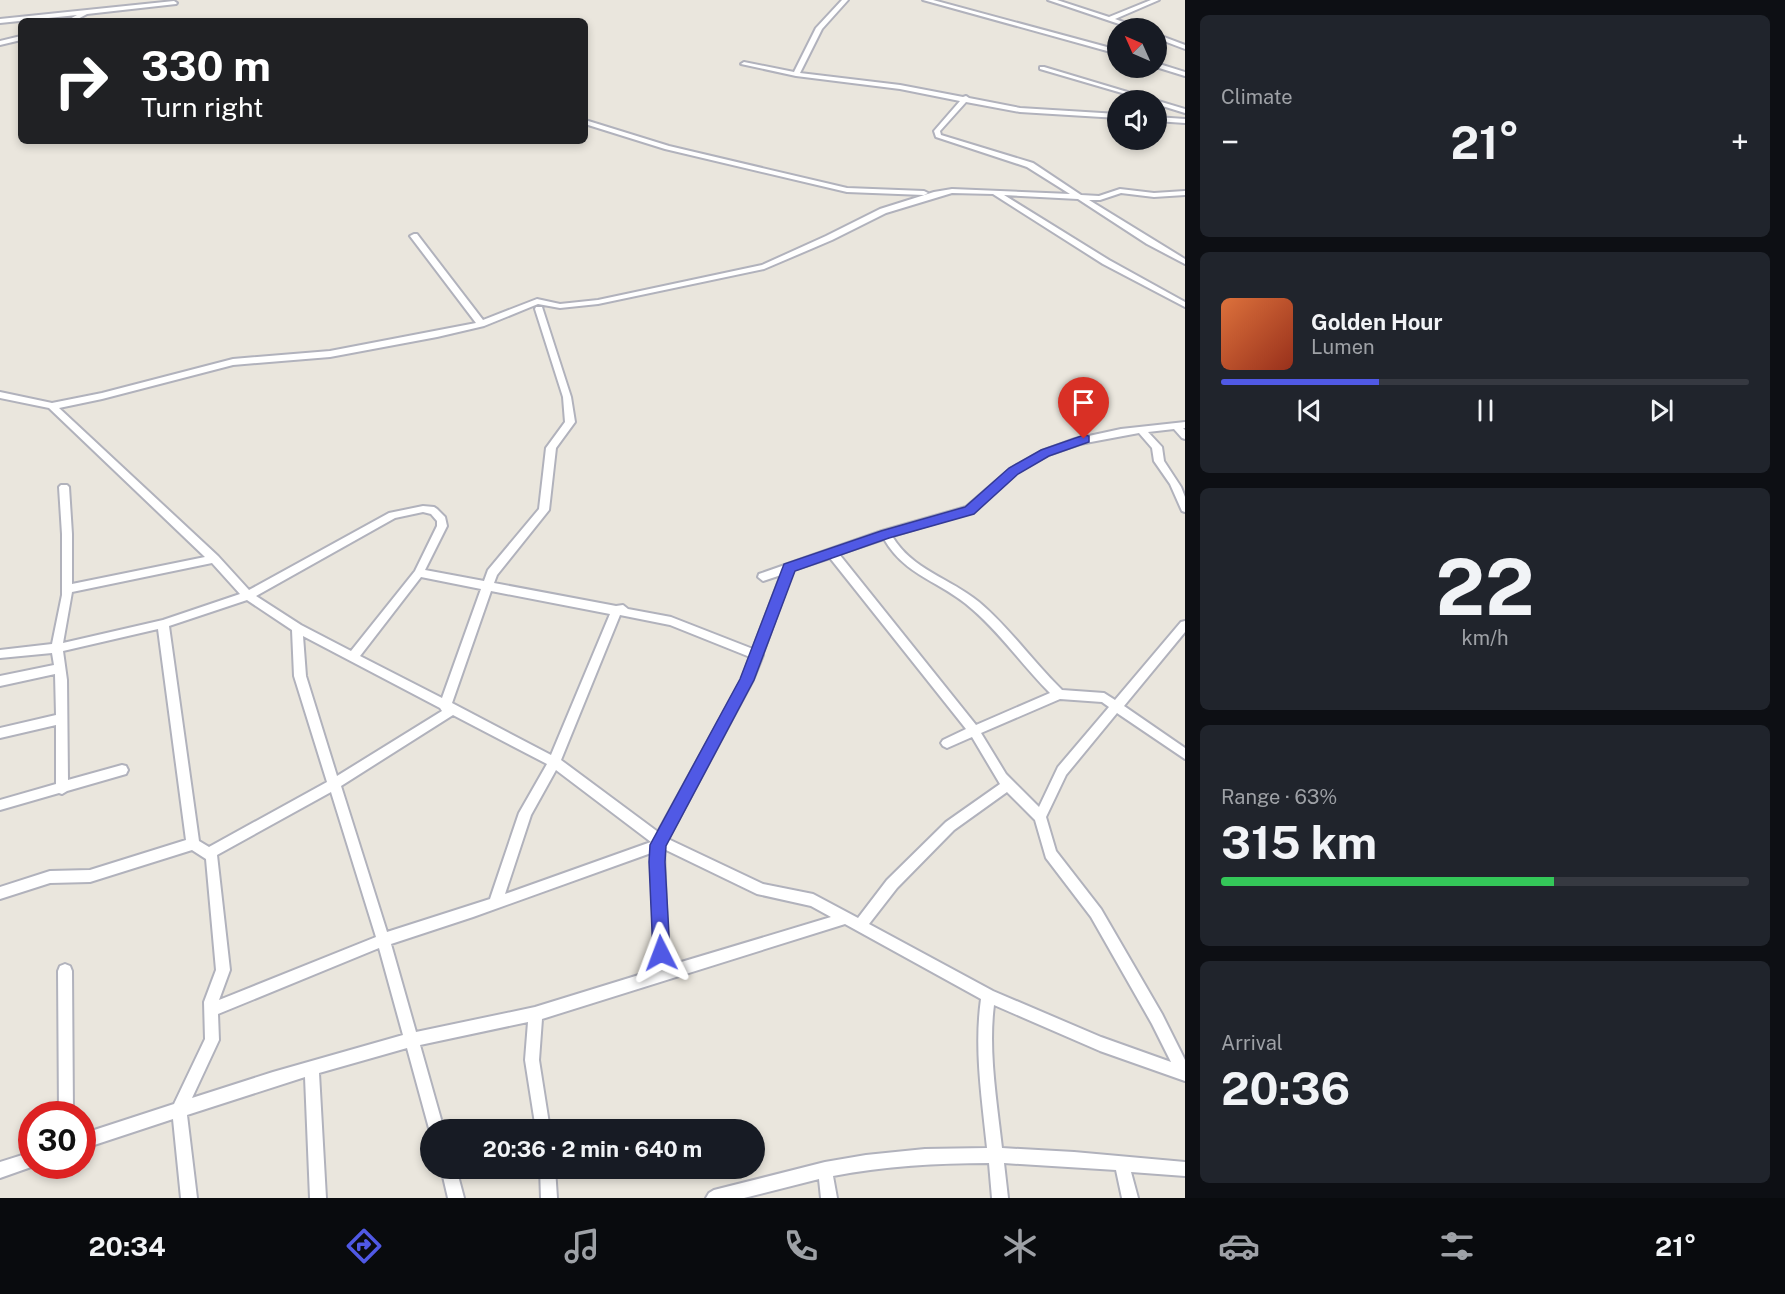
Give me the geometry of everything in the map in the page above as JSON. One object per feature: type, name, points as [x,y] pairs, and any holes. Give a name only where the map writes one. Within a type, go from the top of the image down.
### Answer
[{"type":"street","points":[[796,74],[819,28],[845,0]]},
{"type":"street","points":[[926,0],[1107,48]]},
{"type":"street","points":[[1051,0],[1107,18]]},
{"type":"street","points":[[1112,18],[1156,0]]},
{"type":"street","points":[[23,18],[91,9],[174,3]]},
{"type":"street","points":[[74,18],[91,9]]},
{"type":"street","points":[[0,21],[18,19]]},
{"type":"street","points":[[0,43],[18,39]]},
{"type":"street","points":[[1167,40],[1185,47]]},
{"type":"street","points":[[744,64],[796,74],[966,98],[1020,110],[1107,115]]},
{"type":"street","points":[[1042,68],[1117,90]]},
{"type":"street","points":[[1167,68],[1185,74]]},
{"type":"street","points":[[966,98],[937,131],[938,136],[1023,162],[1185,262]]},
{"type":"street","points":[[1167,105],[1185,111]]},
{"type":"street","points":[[1167,120],[1185,121]]},
{"type":"street","points":[[588,123],[667,148],[847,190],[937,194]]},
{"type":"street","points":[[516,311],[642,293],[770,266],[883,211],[952,191],[1083,197],[1105,197],[1120,191],[1154,195],[1185,193]]},
{"type":"street","points":[[993,192],[1106,262],[1185,305]]},
{"type":"street","points":[[414,237],[481,324]]},
{"type":"street","points":[[0,395],[52,406],[102,396],[233,362],[330,354],[481,324],[537,301],[560,306]]},
{"type":"street","points":[[209,853],[333,785],[449,708],[487,586],[497,566],[544,510],[551,448],[570,422],[567,397],[539,309]]},
{"type":"street","points":[[52,406],[214,559],[248,596],[297,628],[352,658],[554,762],[659,843],[762,890],[813,900],[843,919],[860,925],[988,996],[1100,1044],[1184,1074]]},
{"type":"street","points":[[763,577],[886,534],[969,510],[1014,471],[1045,453],[1084,439],[1180,425],[1185,436]]},
{"type":"street","points":[[1141,430],[1157,447],[1156,453],[1161,465],[1173,482],[1185,509]]},
{"type":"street","points":[[62,789],[62,719],[57,647],[67,589],[64,487]]},
{"type":"street","points":[[0,654],[57,647],[163,624],[248,596],[382,519],[423,508],[434,511],[442,520],[442,526],[419,573],[352,658]]},
{"type":"street","points":[[886,534],[893,549],[908,564],[976,606],[1059,694]]},
{"type":"street","points":[[832,553],[974,731],[1007,785],[1040,817],[1050,854],[1096,913],[1157,1018],[1184,1074]]},
{"type":"street","points":[[67,589],[214,559]]},
{"type":"street","points":[[662,975],[657,862],[659,843],[741,690],[758,654],[789,568]]},
{"type":"street","points":[[419,573],[620,609],[671,621],[758,654]]},
{"type":"street","points":[[495,903],[525,813],[554,762],[620,609]]},
{"type":"street","points":[[163,624],[193,844]]},
{"type":"street","points":[[1040,817],[1062,771],[1185,625]]},
{"type":"street","points":[[297,628],[300,676],[383,940],[434,1119]]},
{"type":"street","points":[[0,681],[60,668]]},
{"type":"street","points":[[947,743],[1059,694],[1104,698],[1185,754]]},
{"type":"street","points":[[0,733],[62,719]]},
{"type":"street","points":[[0,805],[122,770]]},
{"type":"street","points":[[860,925],[892,884],[950,826],[1007,785]]},
{"type":"street","points":[[211,1010],[383,940],[495,903],[659,843]]},
{"type":"street","points":[[0,893],[50,877],[90,876],[193,844],[209,853],[212,858],[223,970],[211,1002],[212,1040],[179,1110],[189,1198]]},
{"type":"street","points":[[96,1137],[312,1068],[412,1040],[535,1014],[843,919]]},
{"type":"street","points":[[65,971],[66,1101]]},
{"type":"street","points":[[988,996],[985,1018],[987,1082],[1000,1198]]},
{"type":"street","points":[[535,1014],[532,1060],[541,1119]]},
{"type":"street","points":[[312,1068],[318,1198]]},
{"type":"street","points":[[714,1198],[825,1170],[886,1160],[952,1155],[1029,1155],[1185,1169]]},
{"type":"street","points":[[1122,1163],[1130,1198]]},
{"type":"street","points":[[0,1170],[18,1164]]},
{"type":"street","points":[[825,1170],[829,1198]]},
{"type":"street","points":[[451,1179],[456,1198]]},
{"type":"street","points":[[548,1179],[549,1198]]},
{"type":"route","points":[[661,953],[658,845],[747,680],[789,568],[886,534],[969,510],[1014,471],[1045,453],[1084,439]]}]
